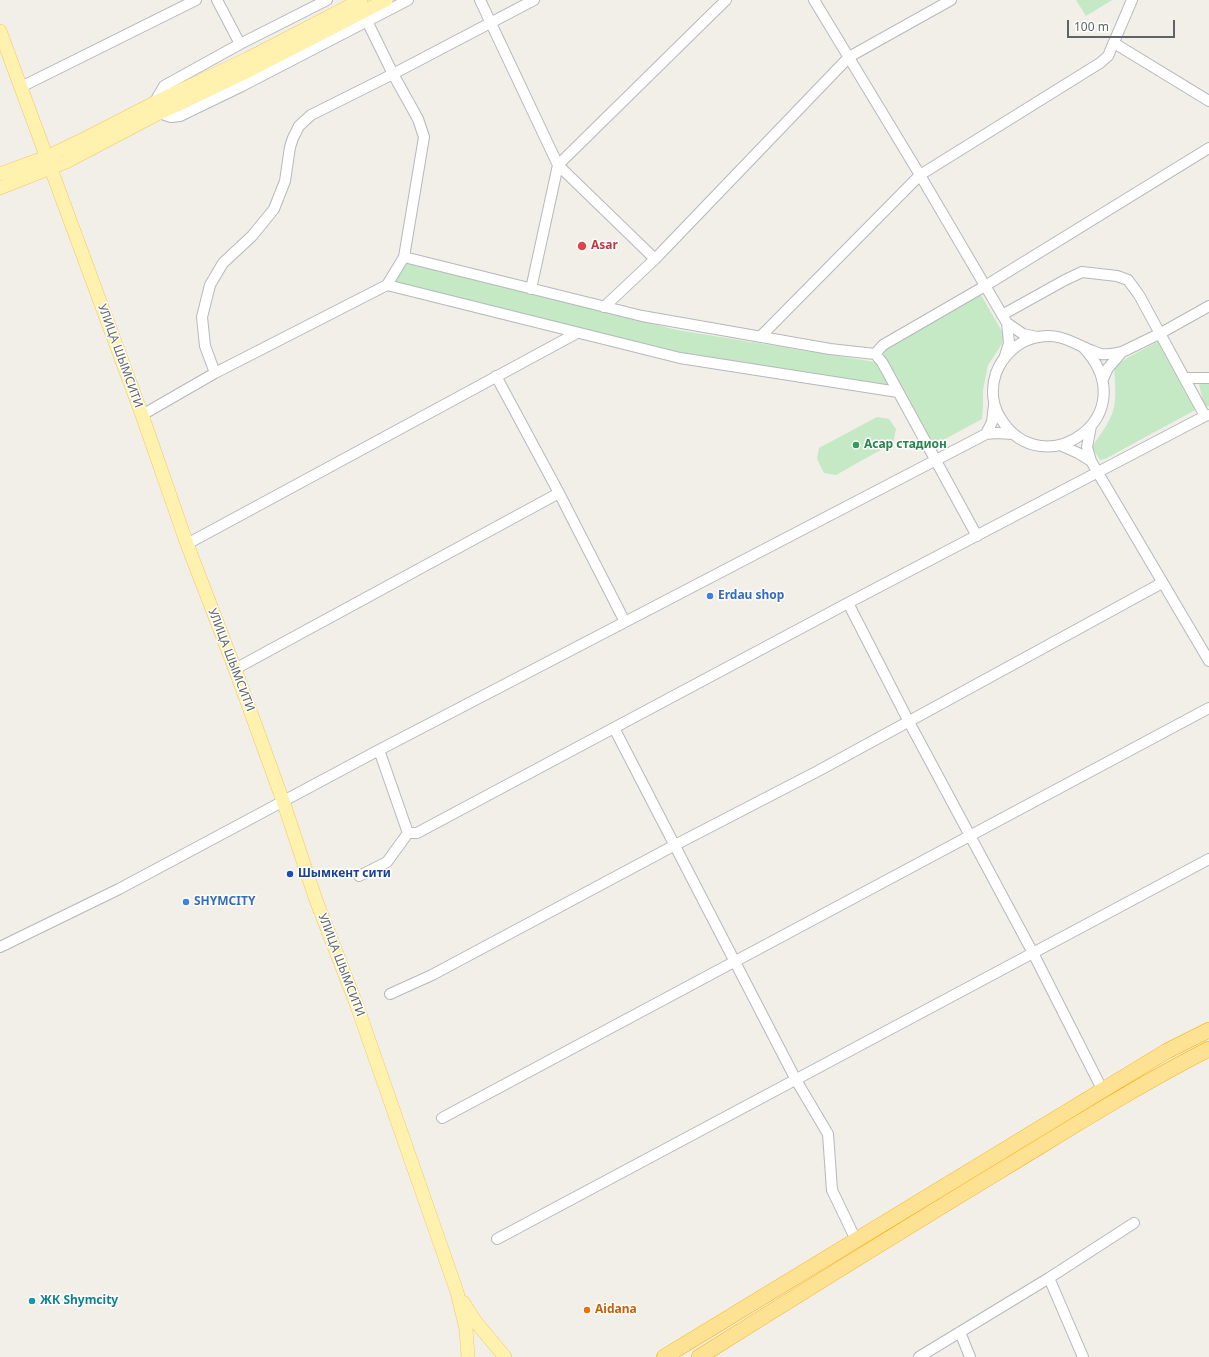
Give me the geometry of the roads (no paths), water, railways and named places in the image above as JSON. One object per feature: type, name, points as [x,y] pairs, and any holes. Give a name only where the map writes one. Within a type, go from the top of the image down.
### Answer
[{"type":"highway","points":[[664,1357],[1167,1052],[1209,1030]]},
{"type":"highway","points":[[699,1357],[864,1253],[1156,1076],[1209,1049]]},
{"type":"main road","points":[[0,188],[48,162],[157,108],[361,0]]},
{"type":"main road","points":[[157,108],[252,69],[386,0]]},
{"type":"main road","name":"УЛИЦА ШЫМСИТИ","points":[[0,31],[142,415],[187,544],[235,669],[283,801],[316,900],[363,1021],[457,1292],[466,1329],[468,1357]]},
{"type":"main road","points":[[0,174],[48,162]]},
{"type":"main road","name":"УЛИЦА ШЫМСИТИ","points":[[457,1292],[475,1321],[505,1357]]},
{"type":"street","points":[[21,87],[196,0]]},
{"type":"street","points":[[217,0],[240,44]]},
{"type":"street","points":[[327,0],[240,44],[164,86],[157,108],[171,117],[180,116],[242,86],[408,0]]},
{"type":"street","points":[[480,0],[558,165],[655,259]]},
{"type":"street","points":[[215,374],[205,346],[202,317],[210,286],[223,263],[252,236],[274,209],[285,180],[290,147],[299,126],[311,115],[534,0]]},
{"type":"street","points":[[531,289],[558,165],[726,0]]},
{"type":"street","points":[[814,0],[920,175],[1004,319],[1009,344],[994,378],[992,422],[986,434]]},
{"type":"street","points":[[604,307],[655,259],[849,57],[951,0]]},
{"type":"street","points":[[760,337],[920,175],[1100,63],[1108,56],[1132,0]]},
{"type":"street","points":[[142,415],[215,374],[387,285],[404,257],[424,137],[418,119],[367,22]]},
{"type":"street","points":[[1114,43],[1209,101]]},
{"type":"street","points":[[875,354],[883,345],[985,286],[1209,148]]},
{"type":"street","points":[[404,257],[642,316],[830,349],[875,354],[882,362],[977,536]]},
{"type":"street","points":[[408,833],[417,833],[848,603],[1207,415],[1184,378],[1161,333],[1139,295],[1128,280],[1117,276],[1082,272],[1065,280],[1004,319]]},
{"type":"street","points":[[387,285],[680,358],[898,392]]},
{"type":"street","points":[[1005,356],[1014,347],[1025,341],[1037,337],[1049,336],[1061,337],[1073,341],[1083,347],[1101,354],[1122,352],[1161,333],[1209,306]]},
{"type":"street","points":[[1004,319],[1023,334],[1037,337]]},
{"type":"street","points":[[187,544],[577,333]]},
{"type":"street","points":[[994,403],[1004,425],[1013,434],[1024,441],[1035,445],[1048,446],[1060,445],[1072,441],[1091,426],[1098,416],[1104,392],[1103,379],[1099,368],[1083,347]]},
{"type":"street","points":[[1103,379],[1108,368],[1122,352]]},
{"type":"street","points":[[496,376],[559,493],[625,622]]},
{"type":"street","points":[[1184,378],[1209,378]]},
{"type":"street","points":[[1091,426],[1087,447],[1091,461],[1209,661]]},
{"type":"street","points":[[0,947],[119,889],[379,750],[986,434],[1013,434]]},
{"type":"street","points":[[1060,445],[1091,461]]},
{"type":"street","points":[[235,669],[559,493]]},
{"type":"street","points":[[390,994],[432,975],[675,845],[812,775],[1162,583]]},
{"type":"street","points":[[848,603],[909,722],[1033,953],[1103,1091]]},
{"type":"street","points":[[442,1118],[1209,708]]},
{"type":"street","points":[[614,728],[796,1080],[828,1134],[832,1190],[856,1240]]},
{"type":"street","points":[[379,750],[408,833]]},
{"type":"street","points":[[360,876],[387,862],[408,833]]},
{"type":"street","points":[[497,1239],[1209,859]]},
{"type":"street","points":[[919,1357],[1049,1278],[1134,1223]]},
{"type":"street","points":[[1049,1278],[1083,1357]]},
{"type":"street","points":[[960,1332],[970,1357]]},
{"type":"place","name":"Asar","points":[[582,246]]},
{"type":"place","name":"Асар стадион","points":[[856,445]]},
{"type":"place","name":"Erdau shop","points":[[710,596]]},
{"type":"place","name":"Шымкент сити","points":[[290,874]]},
{"type":"place","name":"SHYMCITY","points":[[186,902]]},
{"type":"place","name":"ЖК Shymcity","points":[[32,1301]]},
{"type":"place","name":"Aidana","points":[[587,1310]]}]
